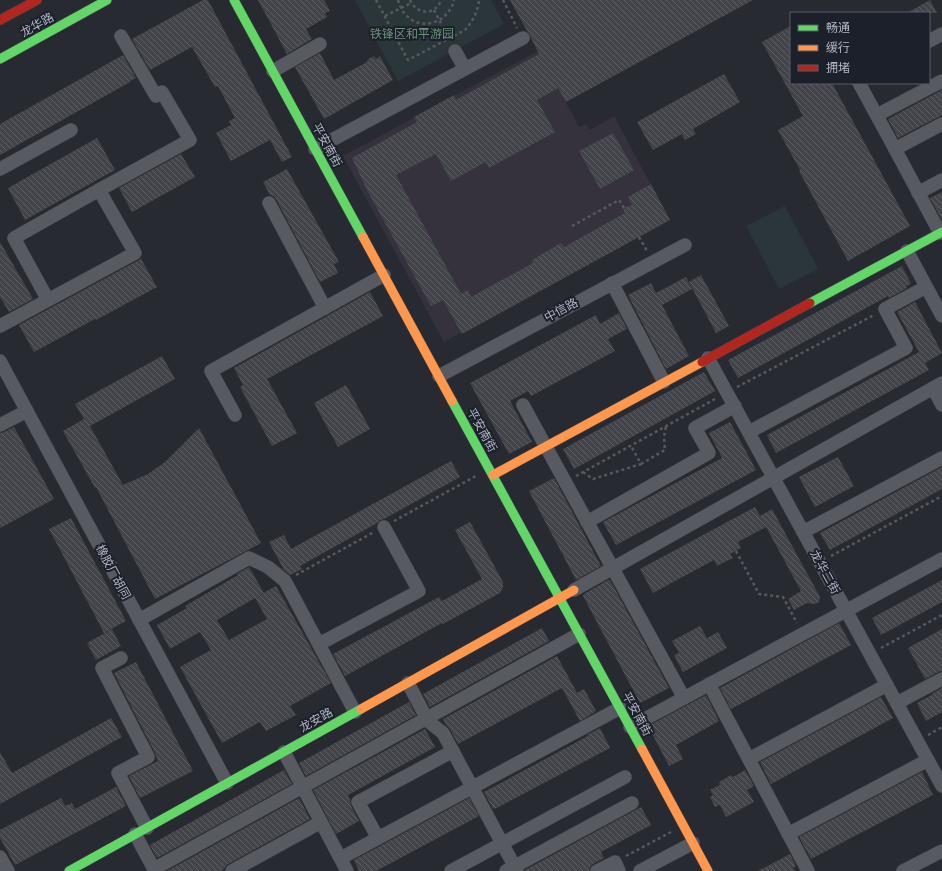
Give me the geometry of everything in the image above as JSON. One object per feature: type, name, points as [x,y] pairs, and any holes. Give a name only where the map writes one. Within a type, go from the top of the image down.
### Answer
[{"type":"street","name":"龙华路","points":[[0,20],[37,0]]},
{"type":"street","name":"龙华路","points":[[0,59],[107,0]]},
{"type":"street","name":"平安南街","points":[[234,0],[708,871]]},
{"type":"street","points":[[930,40],[942,34]]},
{"type":"street","points":[[48,300],[14,238],[190,140],[162,92],[156,96],[121,36]]},
{"type":"street","points":[[315,149],[523,38]]},
{"type":"street","points":[[273,70],[320,44]]},
{"type":"street","points":[[455,51],[465,69]]},
{"type":"street","points":[[877,116],[942,81]]},
{"type":"street","points":[[493,475],[941,233],[918,193],[861,84]]},
{"type":"street","points":[[895,149],[942,124]]},
{"type":"street","points":[[0,168],[71,130]]},
{"type":"street","points":[[918,193],[942,180]]},
{"type":"street","points":[[0,326],[135,253],[99,190]]},
{"type":"street","points":[[269,203],[325,308]]},
{"type":"street","name":"中信路","points":[[438,376],[685,245]]},
{"type":"street","points":[[907,251],[926,287],[938,298],[942,316]]},
{"type":"street","points":[[235,415],[211,371],[384,275]]},
{"type":"street","points":[[612,283],[664,382]]},
{"type":"street","points":[[749,432],[906,348],[885,309],[926,287]]},
{"type":"street","name":"龙华二街","points":[[708,358],[942,786]]},
{"type":"street","name":"橡胶厂胡同","points":[[0,361],[227,784]]},
{"type":"street","points":[[574,590],[938,386],[942,405]]},
{"type":"street","points":[[523,405],[684,698]]},
{"type":"street","points":[[587,522],[709,453],[695,428],[735,406]]},
{"type":"street","points":[[0,425],[27,411]]},
{"type":"street","points":[[803,532],[942,458]]},
{"type":"street","points":[[319,644],[418,591],[384,527]]},
{"type":"street","points":[[139,620],[250,558],[268,567],[285,581],[355,712]]},
{"type":"street","points":[[630,727],[942,558]]},
{"type":"street","name":"龙安路","points":[[69,871],[574,590]]},
{"type":"street","points":[[135,834],[154,870],[579,634]]},
{"type":"street","points":[[121,658],[102,668],[148,757],[118,773],[147,828]]},
{"type":"street","points":[[897,703],[942,679]]},
{"type":"street","points":[[408,683],[428,721],[443,732],[502,843],[513,869],[632,803]]},
{"type":"street","points":[[709,684],[808,871]]},
{"type":"street","points":[[749,759],[887,685]]},
{"type":"street","points":[[341,858],[620,708]]},
{"type":"street","points":[[378,838],[358,802],[453,751]]},
{"type":"street","points":[[284,752],[347,871]]},
{"type":"street","points":[[788,834],[928,760]]},
{"type":"street","points":[[451,871],[625,777]]},
{"type":"street","points":[[232,871],[321,822]]},
{"type":"street","points":[[640,871],[693,843]]},
{"type":"street","points":[[903,871],[942,851]]},
{"type":"street","points":[[0,857],[8,871]]},
{"type":"street","points":[[597,871],[617,866]]},
{"type":"path","points":[[376,0],[408,60],[465,30],[471,23],[479,6],[479,0]]},
{"type":"path","points":[[398,0],[406,16],[413,21],[422,23],[430,23],[447,15],[454,0]]},
{"type":"path","points":[[385,16],[411,2],[418,10],[428,12],[438,7],[441,0]]},
{"type":"path","points":[[503,0],[523,38]]},
{"type":"path","points":[[434,10],[455,51]]},
{"type":"path","points":[[572,226],[619,200],[624,208]]},
{"type":"path","points":[[583,472],[593,479],[641,464],[665,450],[664,438],[666,426]]},
{"type":"path","points":[[631,446],[641,464]]},
{"type":"path","points":[[820,562],[942,496]]},
{"type":"path","points":[[736,551],[759,594],[783,597],[803,634]]},
{"type":"path","points":[[870,654],[942,615]]},
{"type":"path","points":[[617,866],[683,825]]},
{"type":"shaded area","points":[[538,51],[579,127],[586,124],[590,130],[614,116],[670,220],[444,342],[343,156]]},
{"type":"green space","name":"铁锋区和平游园","points":[[355,0],[491,0],[504,24],[398,81]]},
{"type":"green space","points":[[785,206],[818,269],[779,289],[746,226]]},
{"type":"building","points":[[203,0],[208,0],[292,157],[282,162],[270,140],[231,161],[216,133],[231,125],[229,121],[235,118],[218,86],[215,87],[192,47],[150,70],[132,39]]},
{"type":"building","points":[[258,0],[324,0],[330,11],[325,13],[327,17],[306,29],[312,39],[287,54]]},
{"type":"building","points":[[510,0],[753,0],[566,102],[558,88],[537,100],[555,132],[489,168],[486,162],[451,181],[436,154],[396,175],[461,294],[468,290],[471,297],[533,263],[532,260],[561,243],[564,247],[625,213],[623,208],[632,205],[628,197],[651,184],[670,220],[462,334],[443,300],[431,306],[367,190],[352,158],[417,122],[414,117],[454,95],[456,100],[539,54]]},
{"type":"building","points":[[930,0],[937,13],[930,12],[909,12]]},
{"type":"building","points":[[790,27],[790,84],[833,84],[910,226],[848,261],[778,130],[803,116],[762,42]]},
{"type":"building","points":[[320,53],[334,80],[367,62],[368,59],[374,56],[376,59],[380,56],[393,80],[324,119],[295,67]]},
{"type":"building","points":[[123,55],[136,78],[0,155],[0,124]]},
{"type":"building","points":[[724,74],[740,102],[693,129],[696,134],[685,140],[682,134],[653,150],[637,122]]},
{"type":"building","points":[[942,90],[942,115],[898,138],[888,119]]},
{"type":"building","points":[[613,133],[634,170],[600,189],[579,151]]},
{"type":"building","points":[[97,138],[115,170],[25,220],[8,188]]},
{"type":"building","points":[[181,154],[195,177],[132,212],[119,188]]},
{"type":"building","points":[[287,169],[339,262],[334,264],[338,273],[320,282],[276,199],[274,196],[270,195],[263,182]]},
{"type":"building","points":[[942,192],[942,220],[930,198]]},
{"type":"building","points":[[0,242],[33,299],[9,312],[0,297]]},
{"type":"building","points":[[141,259],[157,287],[34,352],[19,325]]},
{"type":"building","points":[[902,266],[911,284],[906,286],[907,288],[889,298],[888,296],[738,378],[728,360]]},
{"type":"building","points":[[701,275],[729,326],[716,333],[689,282]]},
{"type":"building","points":[[686,277],[692,289],[662,305],[689,356],[666,369],[628,295],[651,283],[656,293]]},
{"type":"building","points":[[370,292],[383,316],[267,379],[297,433],[272,446],[240,387],[243,385],[234,368]]},
{"type":"building","points":[[915,302],[942,353],[925,363],[929,370],[776,453],[767,435],[919,352],[897,312]]},
{"type":"building","points":[[619,313],[627,329],[608,339],[615,351],[531,396],[528,391],[510,401],[532,442],[509,454],[470,383],[596,315],[600,324]]},
{"type":"building","points":[[162,356],[175,379],[90,426],[123,485],[148,474],[165,462],[199,428],[261,543],[155,599],[96,487],[95,488],[63,431],[84,419],[75,404]]},
{"type":"building","points":[[704,372],[715,391],[574,469],[563,449]]},
{"type":"building","points":[[346,385],[370,429],[338,447],[314,403]]},
{"type":"building","points":[[730,422],[756,470],[616,545],[603,522],[722,458],[709,433]]},
{"type":"building","points":[[14,427],[54,499],[0,528],[0,433]]},
{"type":"building","points":[[838,457],[854,486],[815,507],[799,477]]},
{"type":"building","points":[[451,461],[460,477],[380,520],[300,566],[302,569],[290,575],[284,570],[269,542],[284,535],[291,549]]},
{"type":"building","points":[[942,467],[942,489],[830,550],[820,533]]},
{"type":"building","points":[[554,478],[601,566],[576,580],[529,491]]},
{"type":"building","points":[[755,507],[760,516],[772,509],[820,597],[819,602],[815,604],[807,603],[794,610],[788,599],[801,591],[766,527],[738,542],[741,548],[730,554],[733,558],[717,566],[714,560],[653,593],[640,569]]},
{"type":"building","points":[[71,518],[126,621],[104,633],[49,529]]},
{"type":"building","points":[[470,522],[503,582],[503,588],[500,593],[345,676],[333,654],[439,597],[442,601],[482,579],[455,530]]},
{"type":"building","points":[[249,567],[264,593],[276,586],[331,683],[290,706],[296,715],[266,731],[260,722],[222,743],[180,667],[211,650],[200,632],[170,649],[157,625],[187,608],[185,606],[238,575],[237,574]],"holes":[[[255,598],[267,619],[229,640],[217,620]]]},
{"type":"building","points":[[610,580],[669,688],[640,703],[583,596]]},
{"type":"building","points":[[942,580],[942,602],[881,635],[872,618]]},
{"type":"building","points":[[839,623],[851,645],[731,709],[720,688]]},
{"type":"building","points":[[700,626],[707,638],[718,632],[727,648],[683,672],[674,655],[679,653],[672,641]]},
{"type":"building","points":[[542,628],[549,641],[430,707],[423,694]]},
{"type":"building","points":[[112,629],[121,646],[96,660],[87,643]]},
{"type":"building","points":[[942,629],[942,671],[925,679],[908,648]]},
{"type":"building","points":[[557,656],[577,693],[584,689],[596,711],[580,721],[562,688],[458,744],[443,719]]},
{"type":"building","points":[[136,662],[193,771],[140,798],[129,776],[158,761],[114,673]]},
{"type":"building","points":[[942,688],[942,712],[926,721],[917,703]]},
{"type":"building","points":[[706,695],[719,721],[676,745],[683,759],[669,766],[648,726]]},
{"type":"building","points":[[881,697],[893,718],[771,784],[760,762]]},
{"type":"building","points":[[409,702],[416,715],[306,776],[299,763]]},
{"type":"building","points":[[111,718],[122,737],[0,804],[0,752],[12,773]]},
{"type":"building","points":[[600,728],[610,748],[493,809],[484,792],[588,736],[587,735]]},
{"type":"building","points":[[425,729],[435,747],[348,795],[351,806],[359,821],[336,834],[313,790]]},
{"type":"building","points":[[284,770],[292,784],[157,858],[150,845]]},
{"type":"building","points":[[745,770],[754,786],[747,790],[754,802],[726,817],[720,805],[715,807],[710,797],[713,795],[710,790],[720,785],[719,782],[731,775],[733,777]]},
{"type":"building","points":[[922,772],[933,795],[811,859],[799,837]]},
{"type":"building","points":[[116,787],[126,806],[15,865],[0,838],[0,830],[61,798],[65,806],[72,803],[75,809]]},
{"type":"building","points":[[299,798],[310,819],[228,864],[221,871],[167,871]]},
{"type":"building","points":[[469,798],[479,816],[376,871],[359,871],[354,860]]},
{"type":"building","points":[[641,807],[651,825],[601,852],[604,858],[593,864],[589,871],[525,871],[525,870]]},
{"type":"building","points":[[790,854],[796,866],[793,868],[795,871],[758,871]]},
{"type":"traffic: fast","points":[[0,59],[107,0]]},
{"type":"traffic: fast","points":[[234,0],[363,237]]},
{"type":"traffic: fast","points":[[810,303],[942,232]]},
{"type":"traffic: fast","points":[[452,401],[642,749]]},
{"type":"traffic: fast","points":[[69,871],[361,709]]},
{"type":"traffic: slow","points":[[363,237],[452,401]]},
{"type":"traffic: slow","points":[[493,475],[702,362]]},
{"type":"traffic: slow","points":[[361,709],[574,590]]},
{"type":"traffic: slow","points":[[642,749],[708,871]]},
{"type":"traffic: jam","points":[[0,20],[37,0]]},
{"type":"traffic: jam","points":[[702,362],[810,303]]}]
